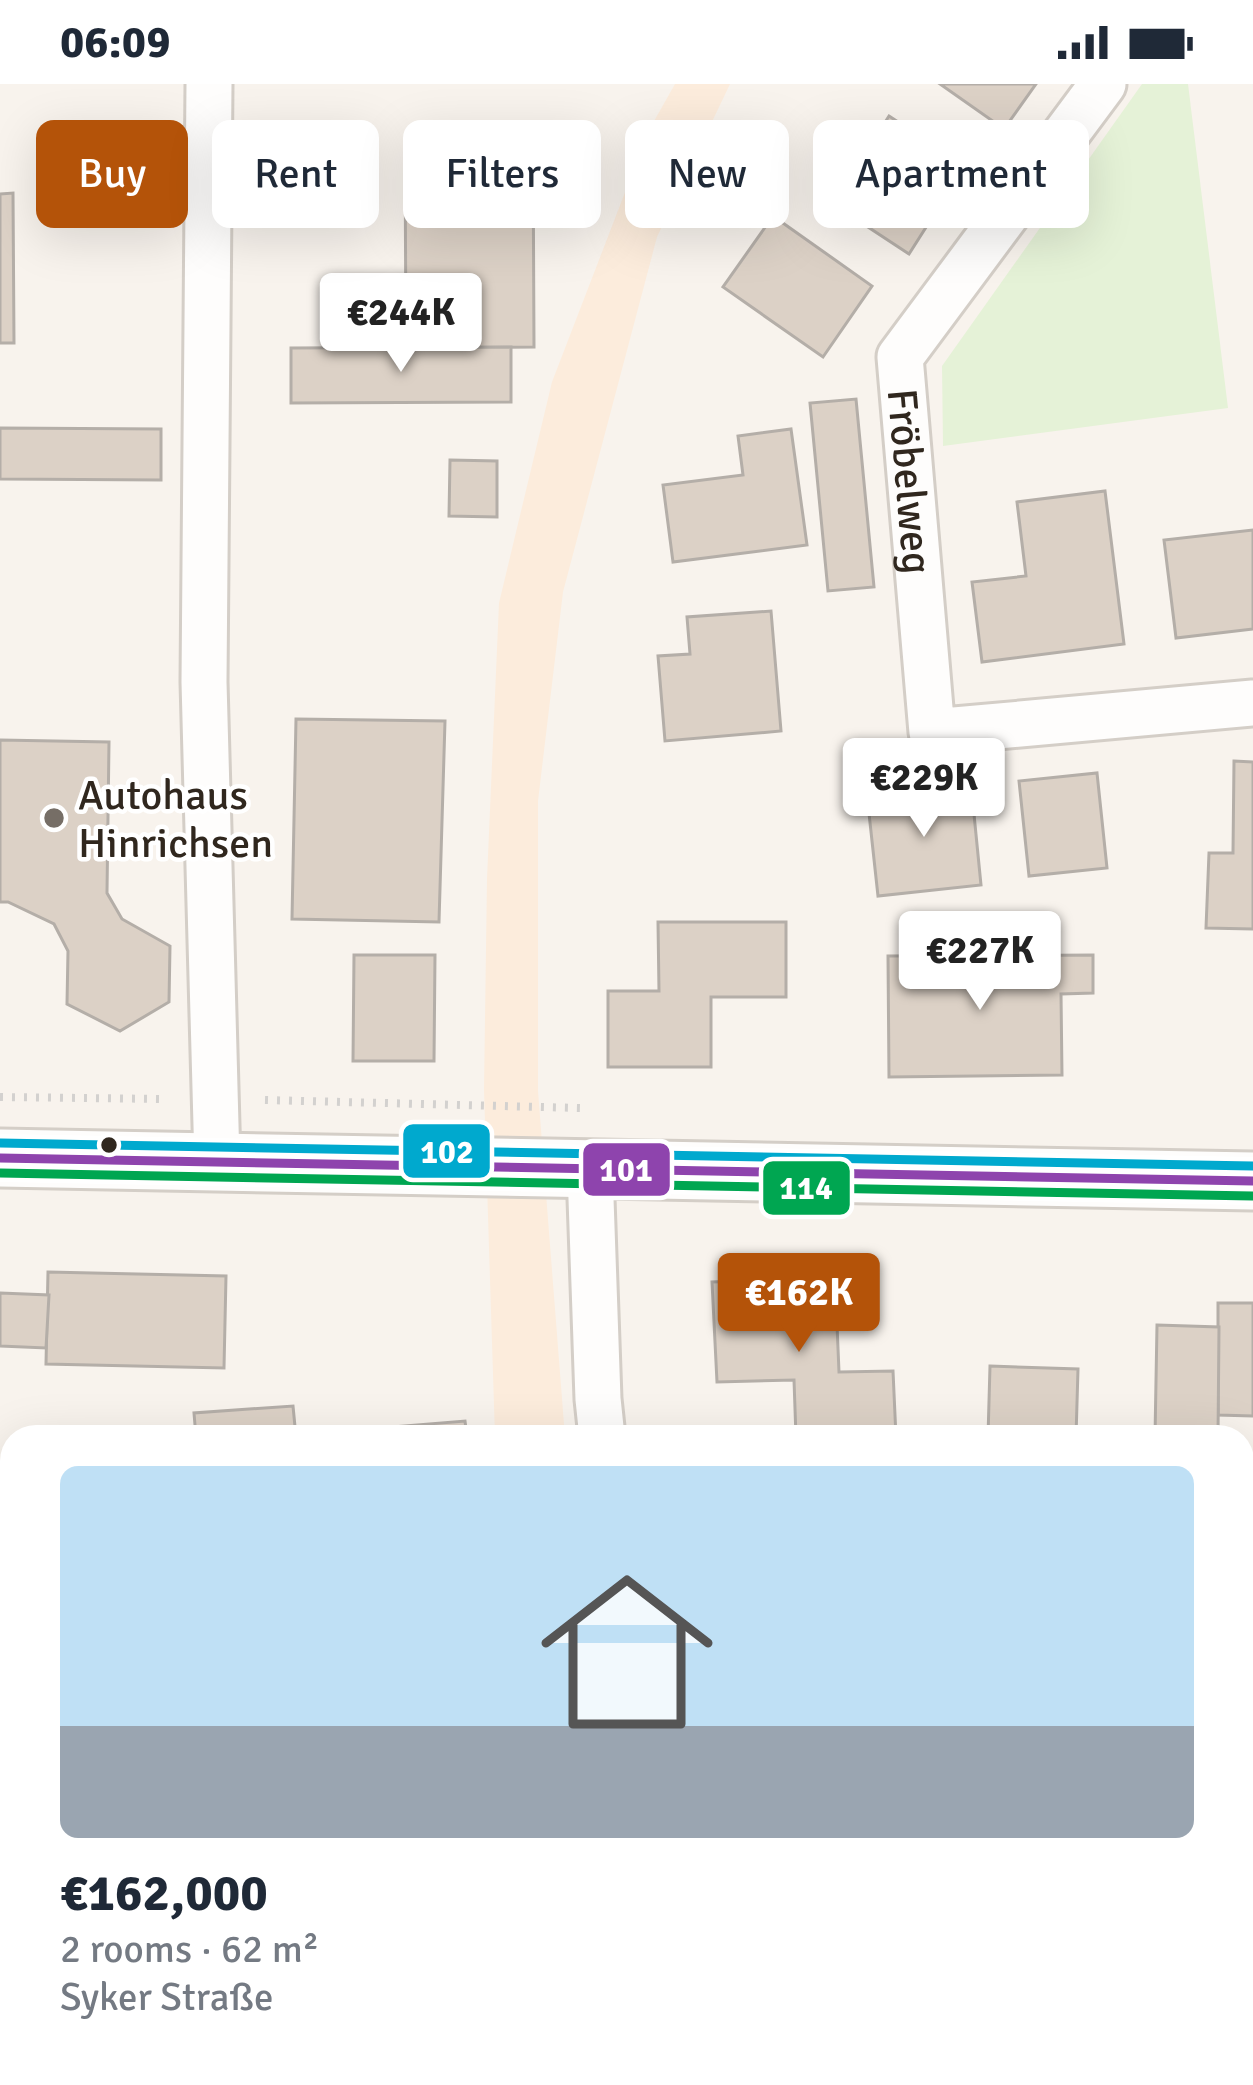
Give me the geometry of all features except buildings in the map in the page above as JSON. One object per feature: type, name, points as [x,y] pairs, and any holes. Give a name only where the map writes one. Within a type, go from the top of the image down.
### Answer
[{"type":"street","points":[[209,84],[204,682],[217,1162]]},
{"type":"street","name":"Fröbelweg","points":[[1103,84],[900,357],[932,732],[1253,703]]},
{"type":"street","points":[[0,1159],[1253,1181]]},
{"type":"street","points":[[590,1170],[601,1425]]},
{"type":"path","points":[[0,1097],[215,1099]]},
{"type":"shaded area","points":[[675,84],[730,84],[713,120],[655,120]]},
{"type":"shaded area","points":[[625,192],[625,228],[661,228],[563,592],[538,801],[538,1091],[564,1425],[495,1425],[484,1090],[499,603],[552,382]]},
{"type":"green space","points":[[1142,84],[1188,84],[1228,408],[943,446],[942,366],[1040,228],[1089,228],[1089,159]]},
{"type":"transit line","name":"102","points":[[0,1143],[1253,1166]]},
{"type":"transit line","name":"101","points":[[0,1158],[1253,1181]]},
{"type":"transit line","name":"114","points":[[0,1173],[1253,1196]]},
{"type":"place","name":"Autohaus Hinrichsen","points":[[54,818]]}]
